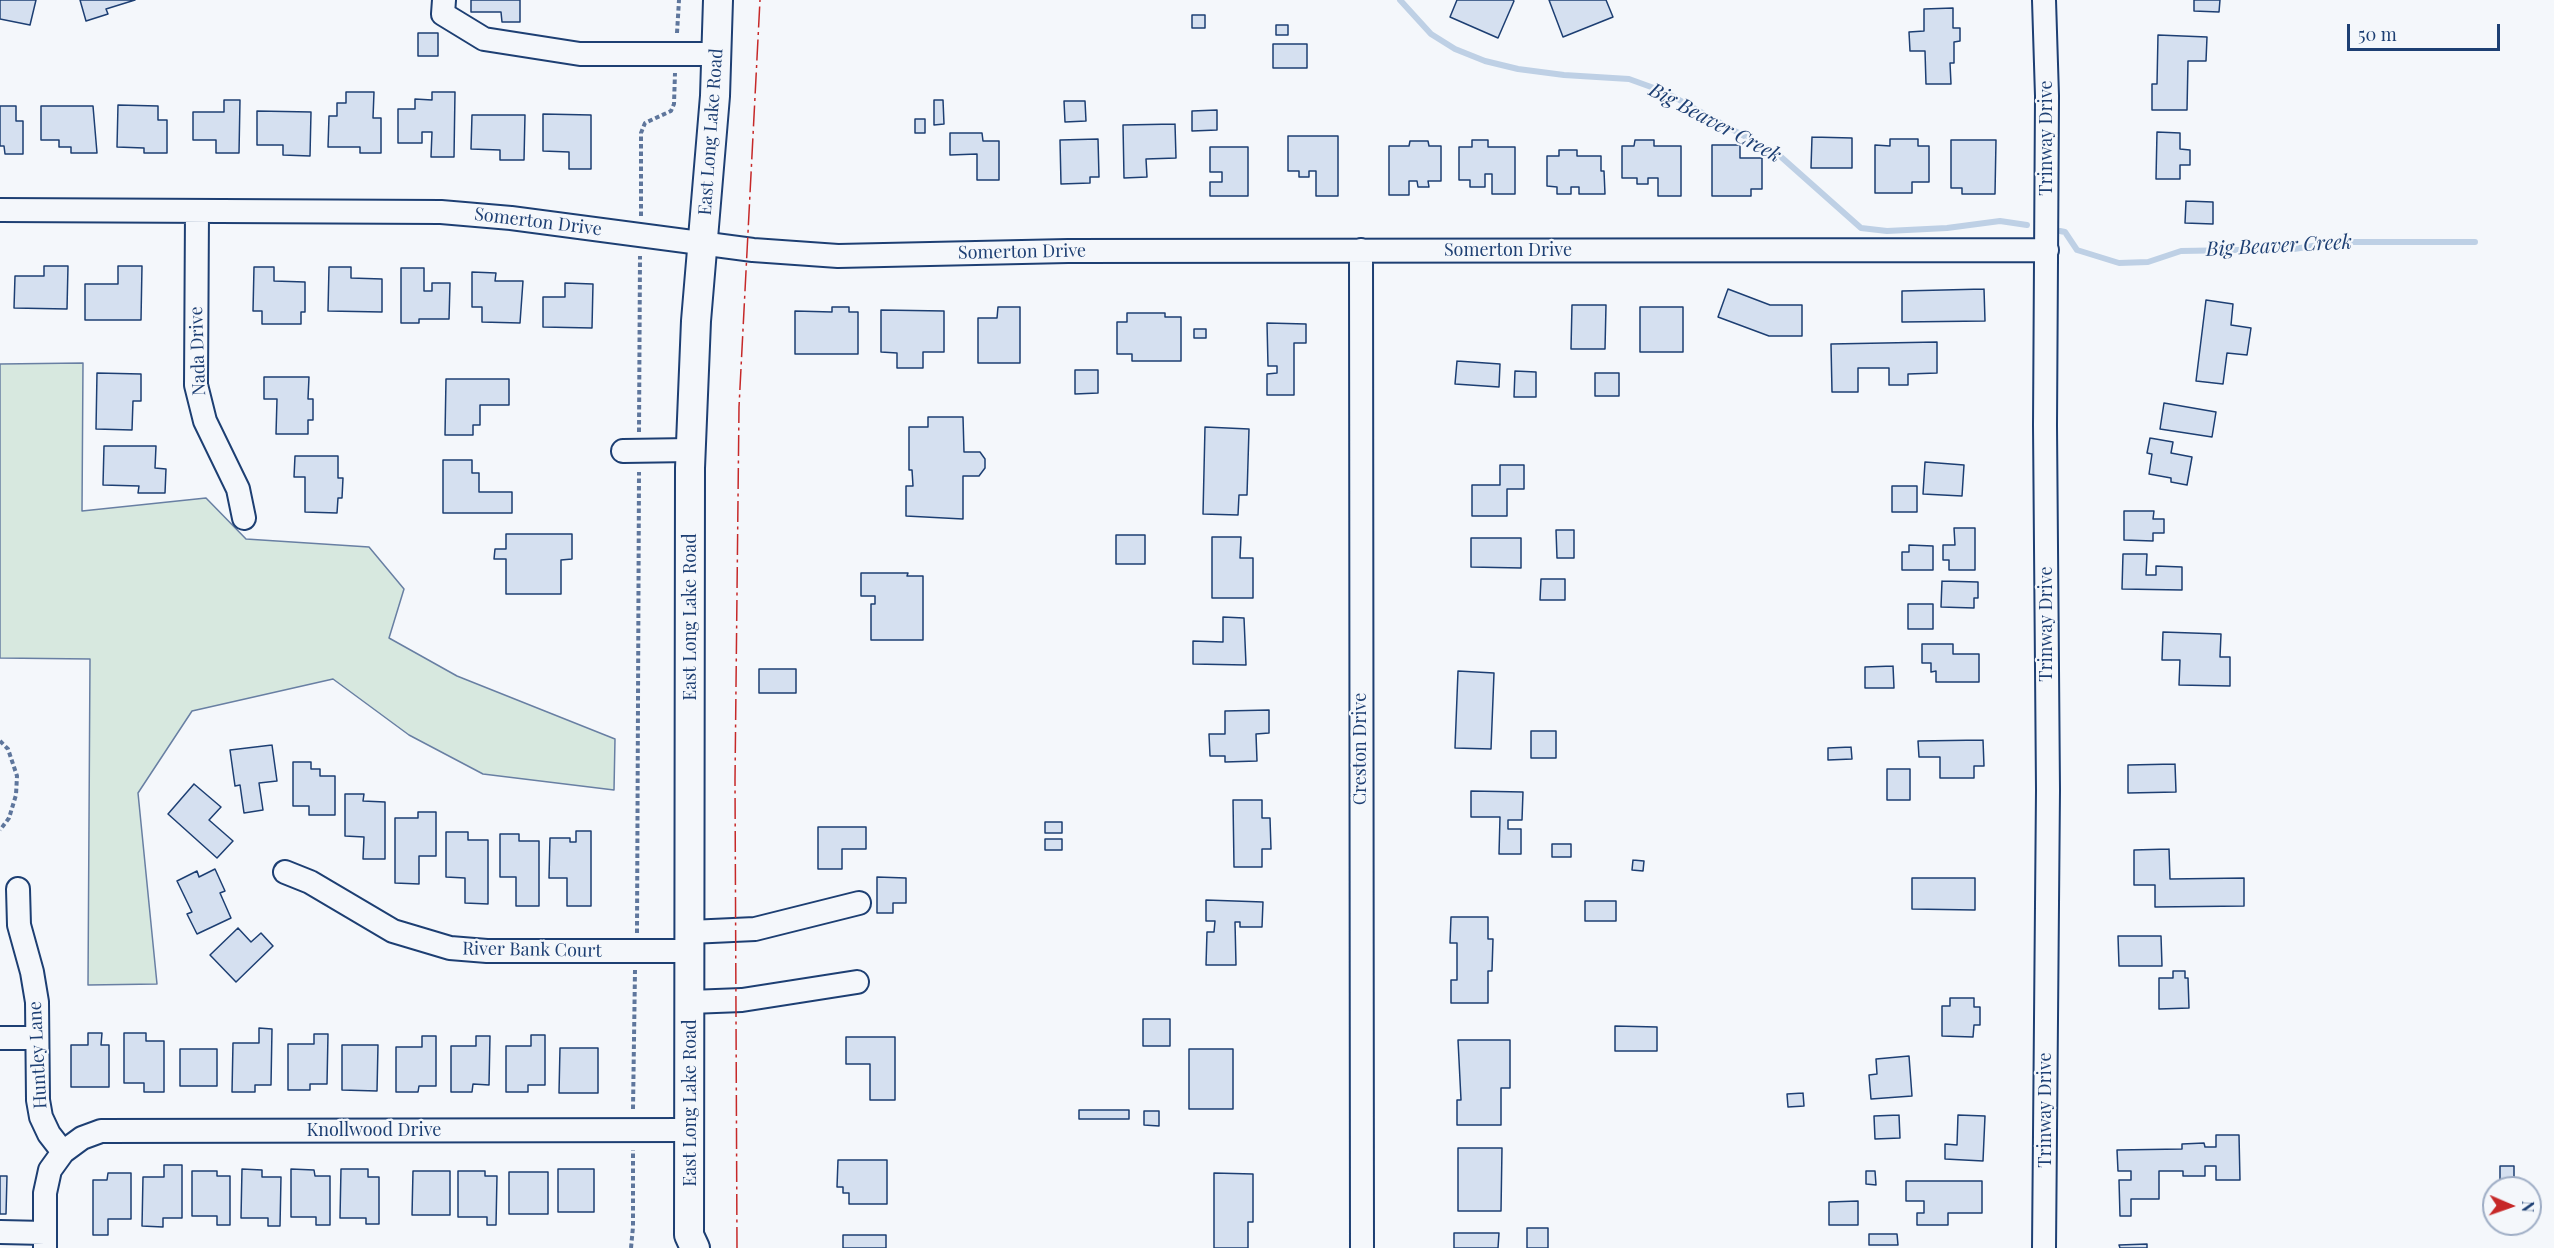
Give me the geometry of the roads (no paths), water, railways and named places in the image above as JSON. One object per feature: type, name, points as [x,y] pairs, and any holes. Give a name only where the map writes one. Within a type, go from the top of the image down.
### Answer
[{"type":"main road","name":"East Long Lake Road","points":[[689,1244],[691,450],[696,321],[717,54],[718,0]]},
{"type":"street","points":[[444,0],[443,14],[484,39],[580,54],[717,54]]},
{"type":"street","name":"Trinway Drive","points":[[2044,0],[2048,790],[2044,1248]]},
{"type":"street","name":"Somerton Drive","points":[[0,210],[459,213],[703,243],[838,256],[1068,251],[2047,249]]},
{"type":"street","name":"Nada Drive","points":[[197,211],[198,394],[205,421],[232,474],[243,519]]},
{"type":"street","name":"Creston Drive","points":[[1361,250],[1362,1248]]},
{"type":"street","points":[[631,450],[691,450]]},
{"type":"street","name":"River Bank Court","points":[[285,872],[310,882],[393,931],[450,948],[487,951],[690,942],[755,929],[859,903]]},
{"type":"street","name":"Huntley Lane","points":[[18,889],[19,925],[33,972],[37,1002],[38,1100],[41,1117],[49,1134],[63,1152]]},
{"type":"street","points":[[690,1002],[742,1000],[857,982]]},
{"type":"street","points":[[0,1038],[37,1038]]},
{"type":"street","name":"Knollwood Drive","points":[[63,1152],[82,1138],[101,1131],[121,1129],[690,1130]]},
{"type":"street","points":[[0,1232],[45,1240],[45,1193],[50,1170],[63,1152]]},
{"type":"waterway","name":"Big Beaver Creek","points":[[1400,0],[1431,34],[1455,49],[1485,61],[1518,69],[1564,75],[1629,79],[1665,92],[1780,156],[1861,228],[1887,231],[1947,228],[2000,221],[2027,225]]},
{"type":"waterway","name":"Big Beaver Creek","points":[[2060,231],[2065,232],[2077,250],[2119,263],[2148,262],[2181,251],[2294,249],[2337,242],[2475,242]]}]
